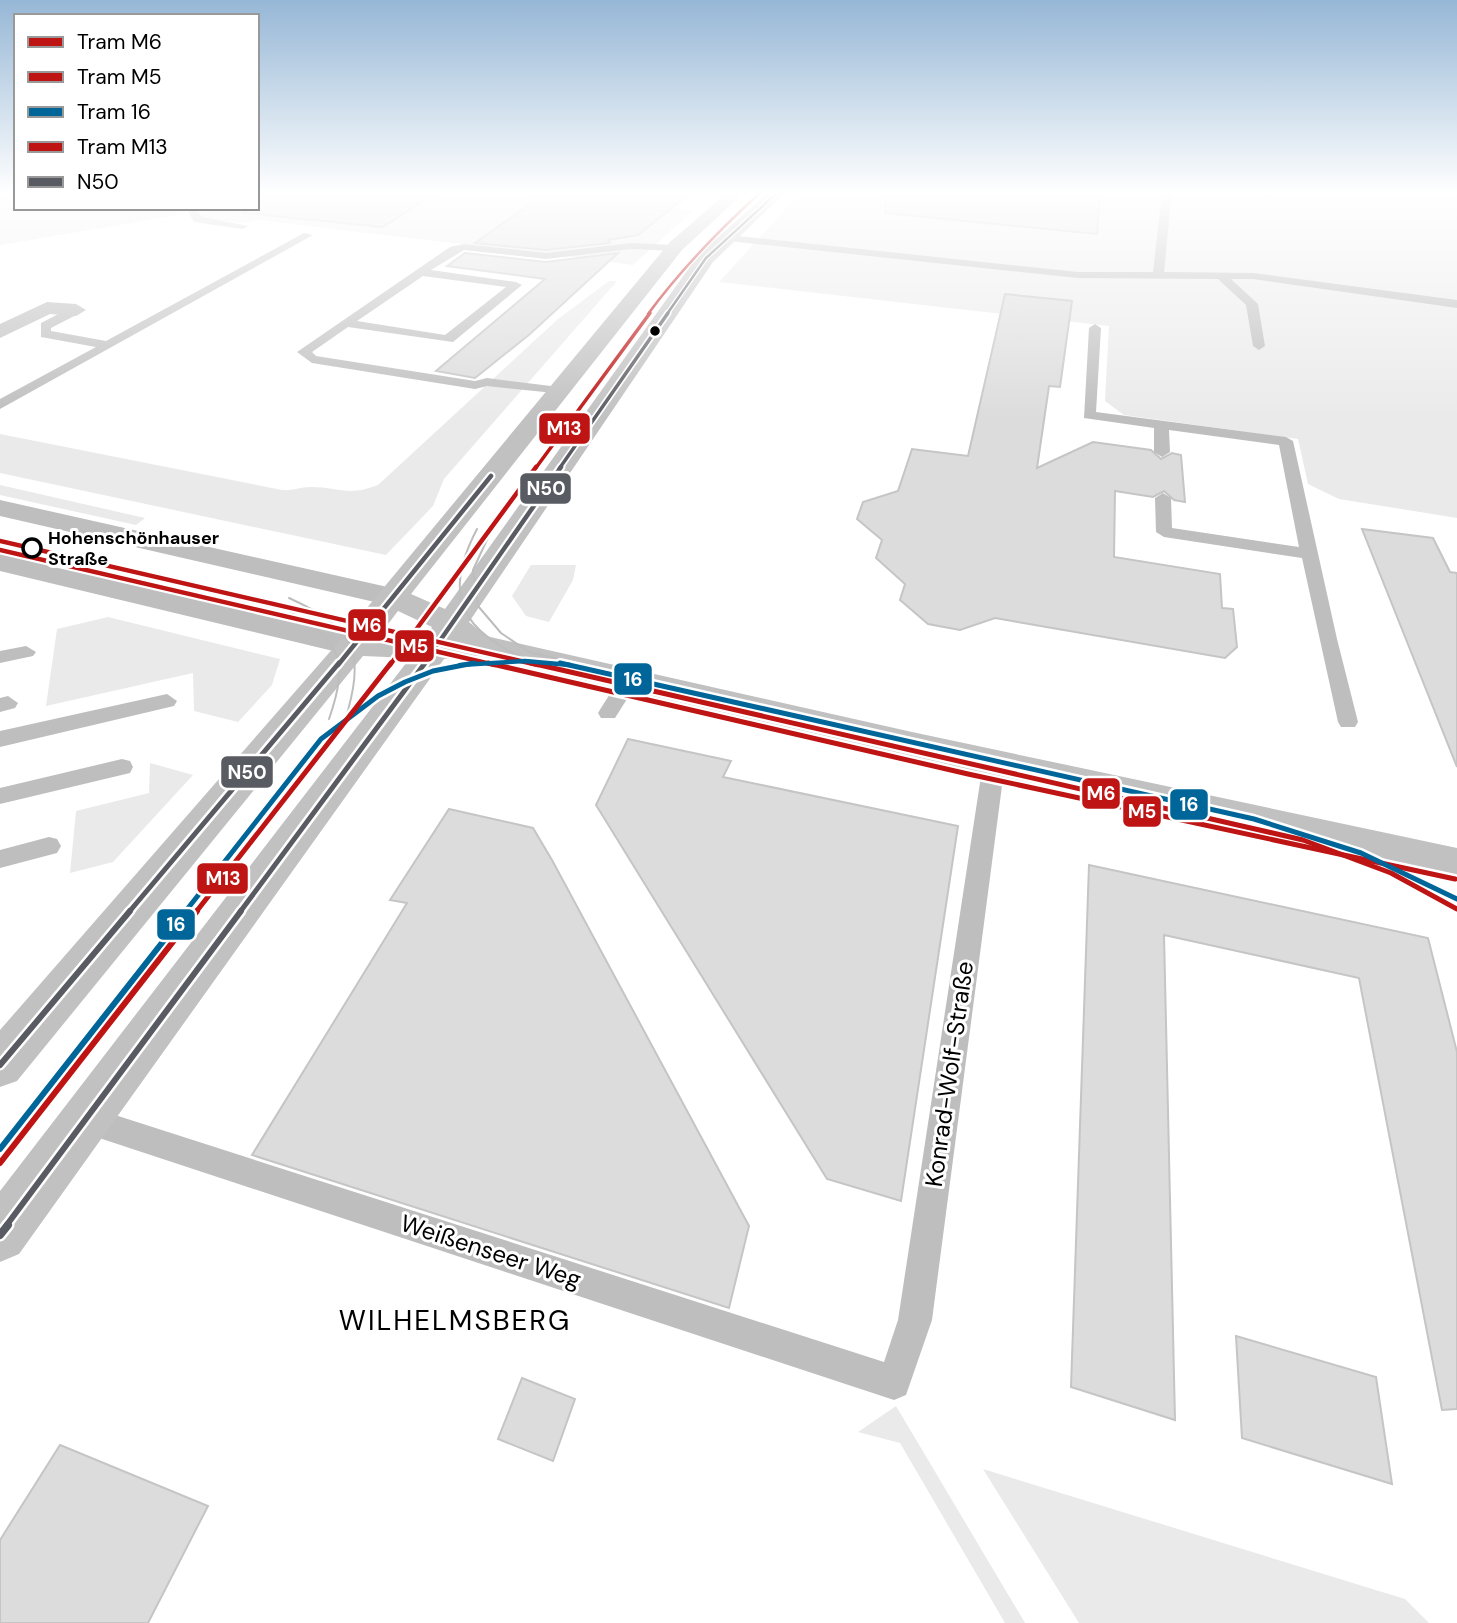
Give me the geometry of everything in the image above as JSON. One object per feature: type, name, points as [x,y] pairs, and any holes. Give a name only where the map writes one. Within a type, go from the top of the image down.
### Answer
[{"type":"main road","points":[[0,1065],[354,645],[660,268]]},
{"type":"main road","points":[[0,1235],[455,640],[699,268]]},
{"type":"main road","points":[[392,597],[455,640]]},
{"type":"main road","points":[[354,645],[455,640],[994,763],[1457,864]]},
{"type":"street","points":[[0,331],[47,308],[76,310]]},
{"type":"street","points":[[0,508],[392,597]]},
{"type":"street","points":[[0,562],[354,645]]},
{"type":"lane","points":[[0,404],[248,268]]},
{"type":"lane","points":[[427,268],[304,352],[312,359],[475,385],[486,382],[559,391]]},
{"type":"lane","points":[[1004,268],[1062,274],[1253,276],[1457,304]]},
{"type":"lane","points":[[1158,276],[1159,268]]},
{"type":"lane","points":[[346,323],[448,339],[516,285],[421,272]]},
{"type":"lane","points":[[1221,276],[1252,304],[1259,346]]},
{"type":"lane","points":[[76,310],[45,326],[45,334],[107,345]]},
{"type":"lane","points":[[1096,328],[1089,415],[1286,441],[1348,722]]},
{"type":"lane","points":[[1161,425],[1161,452]]},
{"type":"lane","points":[[1163,498],[1164,532],[1309,554]]},
{"type":"lane","points":[[0,657],[26,652]]},
{"type":"lane","points":[[608,713],[629,680]]},
{"type":"lane","points":[[0,738],[167,701]]},
{"type":"lane","name":"Konrad-Wolf-Straße","points":[[894,1383],[915,1320],[994,763]]},
{"type":"lane","points":[[0,796],[122,767]]},
{"type":"lane","points":[[0,859],[49,846]]},
{"type":"lane","name":"Weißenseer Weg","points":[[87,1120],[894,1383]]},
{"type":"shaded area","points":[[732,268],[1457,268],[1457,518],[1339,499],[1308,484],[1298,439],[1124,415],[1105,401],[1109,326],[719,282]]},
{"type":"shaded area","points":[[609,281],[617,281],[444,479],[433,506],[386,555],[0,473],[0,434],[282,490],[310,487],[351,491],[367,489],[378,485],[558,319]]},
{"type":"shaded area","points":[[0,485],[145,518],[136,525],[0,495]]},
{"type":"shaded area","points":[[531,565],[576,565],[573,580],[549,622],[526,616],[512,596]]},
{"type":"shaded area","points":[[108,617],[280,659],[272,685],[238,722],[194,711],[193,673],[46,706],[57,629]]},
{"type":"shaded area","points":[[150,763],[193,775],[113,862],[70,873],[76,811],[149,793]]},
{"type":"shaded area","points":[[896,1406],[1025,1623],[1005,1623],[900,1443],[858,1432]]},
{"type":"shaded area","points":[[983,1469],[1405,1599],[1429,1623],[1079,1623]]},
{"type":"building","points":[[460,268],[602,268],[530,334],[475,378],[436,371],[545,279]]},
{"type":"building","points":[[1005,294],[1072,301],[1060,387],[1049,386],[1037,468],[1093,442],[1151,450],[1161,459],[1172,453],[1181,455],[1185,502],[1174,500],[1164,491],[1153,497],[1115,491],[1114,557],[1220,574],[1222,608],[1233,609],[1237,647],[1225,658],[995,618],[960,630],[928,624],[900,600],[905,584],[876,558],[882,540],[857,519],[863,502],[898,491],[912,449],[968,456]]},
{"type":"building","points":[[1362,529],[1433,538],[1450,572],[1457,573],[1457,767]]},
{"type":"building","points":[[628,739],[731,761],[723,777],[958,826],[901,1201],[827,1179],[596,805]]},
{"type":"building","points":[[449,809],[533,828],[552,860],[749,1226],[729,1308],[252,1155],[407,903],[390,900]]},
{"type":"building","points":[[1089,865],[1428,938],[1457,1052],[1457,1409],[1442,1410],[1359,978],[1164,935],[1175,1420],[1071,1387]]},
{"type":"building","points":[[1236,1336],[1376,1377],[1392,1484],[1242,1438]]},
{"type":"building","points":[[522,1378],[575,1399],[553,1461],[498,1439]]},
{"type":"building","points":[[60,1445],[208,1506],[148,1623],[0,1623],[0,1540]]},
{"type":"tram line","name":"M13","points":[[0,1163],[403,648],[683,268]]},
{"type":"tram line","points":[[477,529],[465,556],[460,580],[461,599],[468,616],[480,631],[497,644],[544,668]]},
{"type":"tram line","points":[[491,531],[473,570],[478,606],[501,633],[529,652],[571,662]]},
{"type":"tram line","name":"M6","points":[[0,541],[1303,840],[1391,873],[1457,909]]},
{"type":"tram line","name":"M5","points":[[0,550],[968,774],[1455,879]]},
{"type":"tram line","points":[[289,598],[329,621],[342,633],[350,646],[354,661],[354,679],[344,724]]},
{"type":"tram line","points":[[282,607],[316,629],[335,651],[339,664],[339,679],[329,719]]},
{"type":"tram line","name":"16","points":[[0,1149],[321,739],[378,696],[433,671],[461,664],[492,661],[563,663],[1254,819],[1361,853],[1457,899]]},
{"type":"transit line","name":"N50","points":[[0,1235],[407,688],[699,268]]},
{"type":"transit line","name":"N50","points":[[0,1065],[354,645],[491,476]]},
{"type":"place","name":"Hohenschönhauser Straße","points":[[32,548]]},
{"type":"district","name":"WILHELMSBERG","points":[[455,1320]]}]
